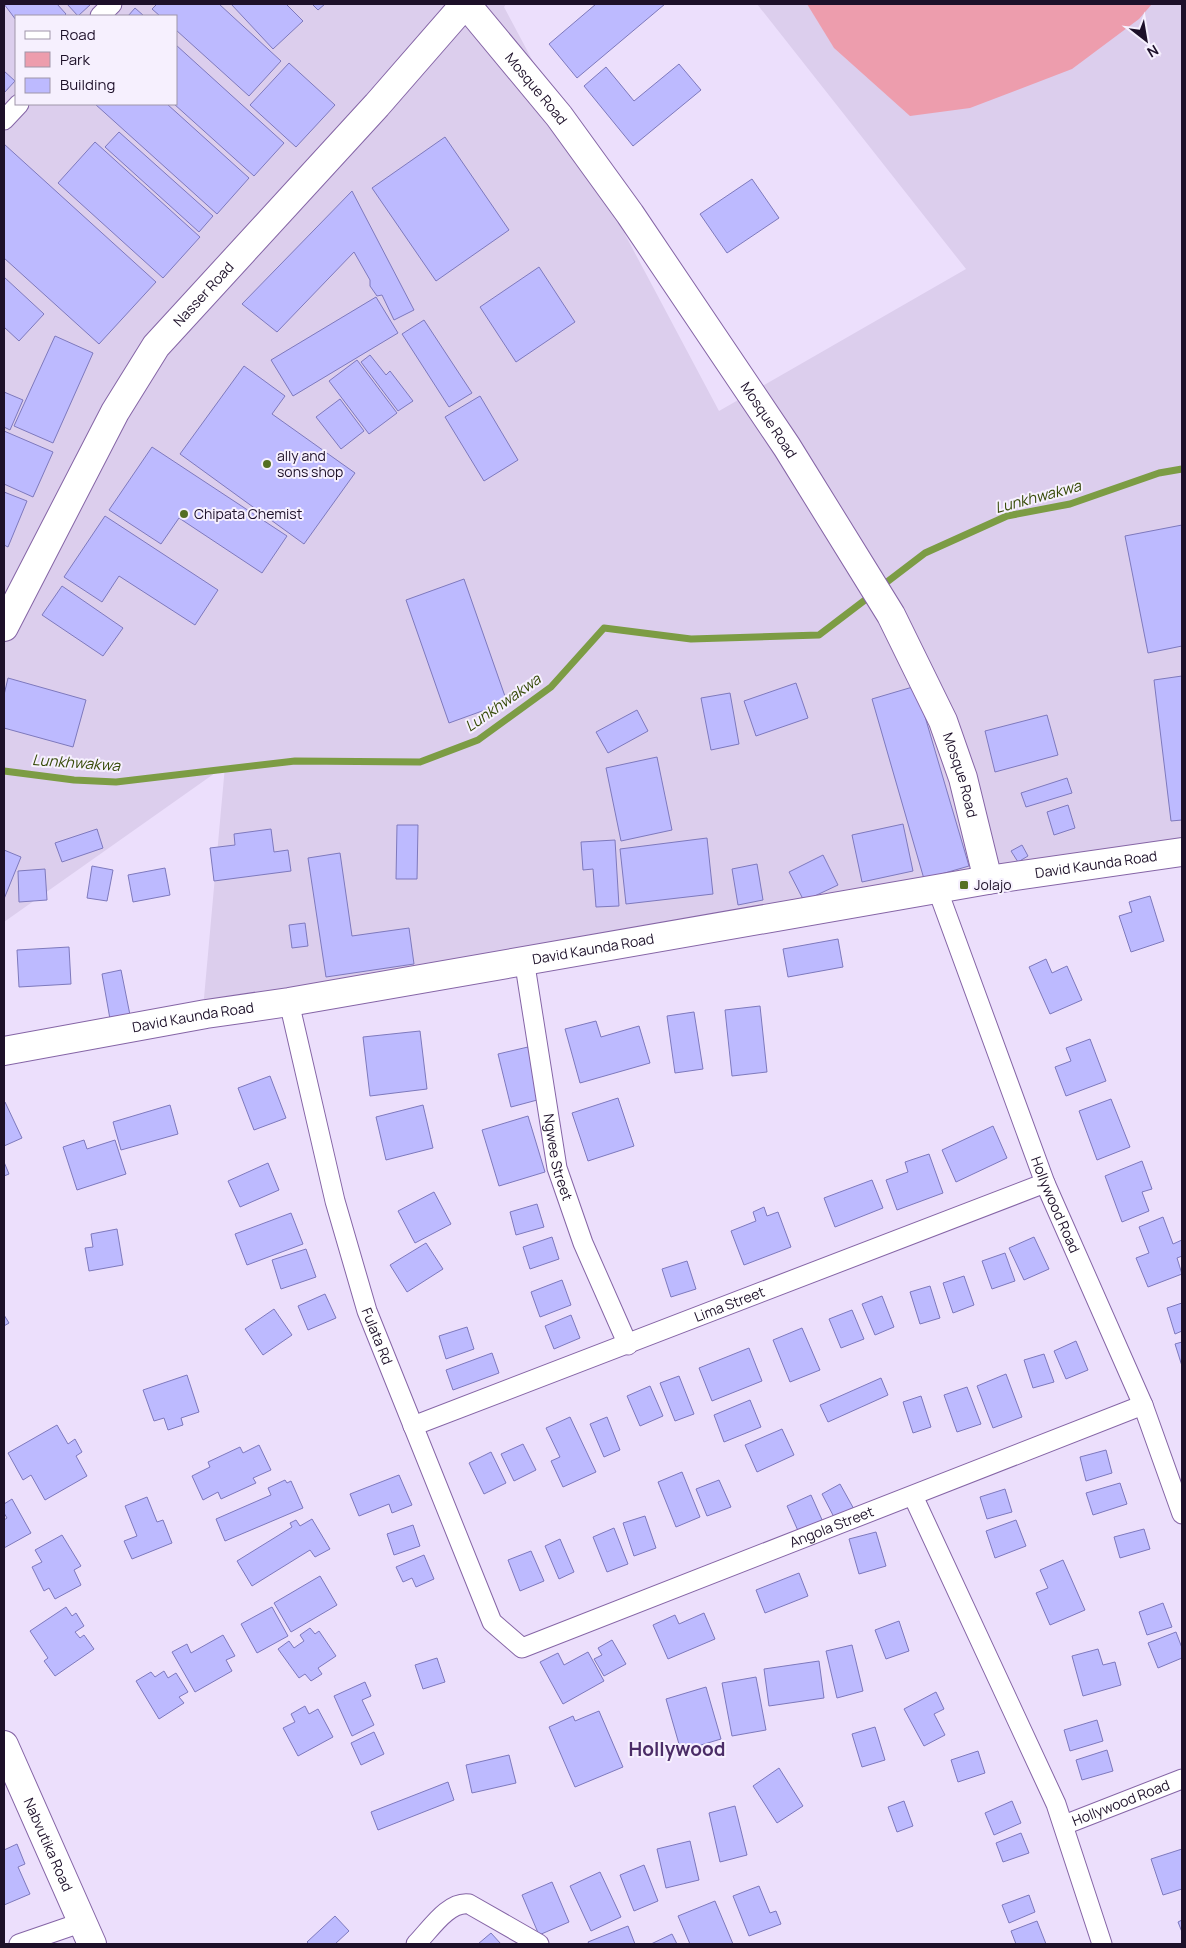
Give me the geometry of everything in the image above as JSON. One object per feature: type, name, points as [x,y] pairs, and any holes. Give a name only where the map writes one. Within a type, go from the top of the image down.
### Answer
[{"type":"street","points":[[101,15],[112,4]]},
{"type":"street","name":"Nasser Road","points":[[4,628],[115,412],[156,346],[377,105],[465,4]]},
{"type":"street","name":"Mosque Road","points":[[465,4],[559,116],[630,214],[787,447],[891,615],[943,721],[963,778],[988,880]]},
{"type":"street","points":[[4,120],[18,105]]},
{"type":"street","name":"David Kaunda Road","points":[[4,1051],[206,1014],[289,1002],[524,960],[938,891],[988,880],[1182,852]]},
{"type":"street","name":"Hollywood Road","points":[[938,891],[1045,1183],[1143,1405],[1182,1514]]},
{"type":"street","name":"Ngwee Street","points":[[524,960],[557,1168],[583,1243],[628,1345]]},
{"type":"street","name":"Fulata Rd","points":[[289,1002],[335,1202],[364,1302],[492,1622],[522,1648]]},
{"type":"street","name":"Lima Street","points":[[413,1426],[628,1345],[1045,1183]]},
{"type":"street","name":"Angola Street","points":[[522,1648],[1143,1405]]},
{"type":"street","points":[[913,1496],[1064,1825]]},
{"type":"street","name":"Nabvutika Road","points":[[4,1745],[88,1933]]},
{"type":"street","name":"Hollywood Road","points":[[1102,1944],[1064,1825],[1182,1779]]},
{"type":"street","points":[[416,1944],[452,1906],[461,1903],[470,1904],[539,1944]]},
{"type":"street","points":[[19,1944],[88,1933]]},
{"type":"shaded area","points":[[4,4],[506,4],[504,7],[719,411],[966,269],[757,4],[1182,4],[1182,863],[203,1009],[225,766],[4,922]]},
{"type":"green space","points":[[807,4],[1152,4],[1139,19],[1072,69],[970,108],[910,116],[834,48]]},
{"type":"building","points":[[4,4],[57,4],[66,14],[15,15],[15,19]]},
{"type":"building","points":[[67,4],[91,4],[79,15]]},
{"type":"building","points":[[157,4],[219,4],[281,61],[249,96],[178,32],[178,15],[159,15],[152,9]]},
{"type":"building","points":[[231,4],[286,4],[303,21],[273,49]]},
{"type":"building","points":[[312,4],[325,4],[318,10]]},
{"type":"building","points":[[596,4],[665,4],[577,78],[549,44]]},
{"type":"building","points":[[135,8],[143,15],[129,15]]},
{"type":"building","points":[[178,47],[284,143],[254,176],[175,105],[178,105]]},
{"type":"building","points":[[289,63],[335,105],[296,147],[250,105]]},
{"type":"building","points":[[679,64],[701,90],[633,146],[584,86],[606,67],[634,101]]},
{"type":"building","points":[[4,71],[15,81],[4,93]]},
{"type":"building","points":[[96,105],[168,105],[249,178],[217,214]]},
{"type":"building","points":[[119,132],[213,216],[199,232],[105,147]]},
{"type":"building","points":[[445,137],[509,230],[436,281],[372,188]]},
{"type":"building","points":[[95,142],[200,237],[163,278],[58,183]]},
{"type":"building","points":[[4,144],[156,282],[99,344],[4,258]]},
{"type":"building","points":[[752,179],[779,218],[727,253],[700,214]]},
{"type":"building","points":[[352,191],[414,310],[394,320],[382,295],[377,296],[370,286],[370,280],[354,252],[277,332],[242,304]]},
{"type":"building","points":[[539,267],[575,322],[516,362],[480,307]]},
{"type":"building","points":[[4,277],[44,314],[19,341],[4,327]]},
{"type":"building","points":[[376,297],[398,333],[293,396],[271,360]]},
{"type":"building","points":[[424,320],[472,393],[449,407],[402,334]]},
{"type":"building","points":[[55,336],[93,353],[53,443],[14,426]]},
{"type":"building","points":[[370,355],[386,375],[390,371],[413,401],[398,411],[361,362]]},
{"type":"building","points":[[357,360],[397,413],[369,434],[329,381]]},
{"type":"building","name":"ally and sons shop","points":[[244,366],[285,396],[272,414],[355,473],[304,544],[180,454]]},
{"type":"building","points":[[4,392],[23,400],[10,430],[4,427]]},
{"type":"building","points":[[480,396],[518,460],[484,481],[445,417]]},
{"type":"building","points":[[340,399],[364,431],[341,449],[316,417]]},
{"type":"building","points":[[4,431],[53,452],[33,497],[4,484]]},
{"type":"building","name":"Chipata Chemist","points":[[152,447],[287,536],[262,573],[179,518],[161,544],[109,510]]},
{"type":"building","points":[[4,492],[27,501],[8,547],[4,545]]},
{"type":"building","points":[[105,516],[218,590],[195,625],[119,576],[102,602],[64,577]]},
{"type":"building","points":[[1182,525],[1182,646],[1148,653],[1125,536]]},
{"type":"building","points":[[464,579],[507,702],[449,723],[406,600]]},
{"type":"building","points":[[62,586],[123,628],[103,656],[42,615]]},
{"type":"building","points":[[1182,676],[1182,820],[1171,821],[1154,680]]},
{"type":"building","points":[[8,678],[86,700],[73,747],[4,728],[4,695]]},
{"type":"building","points":[[796,683],[808,718],[756,736],[744,701]]},
{"type":"building","points":[[916,686],[969,866],[924,879],[872,699]]},
{"type":"building","points":[[730,693],[739,744],[711,750],[701,698]]},
{"type":"building","points":[[637,710],[648,731],[608,753],[596,732]]},
{"type":"building","points":[[1047,715],[1058,755],[995,772],[985,731]]},
{"type":"building","points":[[657,757],[672,830],[621,841],[606,768]]},
{"type":"building","points":[[1067,778],[1072,793],[1026,807],[1021,793]]},
{"type":"building","points":[[1068,805],[1075,828],[1054,835],[1047,812]]},
{"type":"building","points":[[903,824],[913,871],[862,882],[852,835]]},
{"type":"building","points":[[397,825],[418,825],[417,879],[396,879]]},
{"type":"building","points":[[97,829],[103,848],[62,862],[55,843]]},
{"type":"building","points":[[271,829],[274,852],[288,850],[291,871],[214,881],[210,848],[235,845],[234,834]]},
{"type":"building","points":[[707,838],[713,894],[626,904],[620,849]]},
{"type":"building","points":[[615,840],[619,906],[596,907],[593,869],[583,870],[581,842]]},
{"type":"building","points":[[1022,845],[1028,856],[1018,862],[1011,851]]},
{"type":"building","points":[[4,850],[21,857],[4,899]]},
{"type":"building","points":[[340,853],[352,936],[409,928],[414,964],[326,977],[308,858]]},
{"type":"building","points":[[823,855],[838,885],[804,901],[789,872]]},
{"type":"building","points":[[757,864],[763,900],[738,905],[732,869]]},
{"type":"building","points":[[92,866],[113,870],[107,901],[87,898]]},
{"type":"building","points":[[165,868],[170,895],[133,902],[128,875]]},
{"type":"building","points":[[45,869],[47,900],[19,902],[18,871]]},
{"type":"building","points":[[1150,896],[1164,941],[1131,952],[1119,916],[1132,912],[1129,902]]},
{"type":"building","points":[[305,923],[308,946],[292,948],[289,925]]},
{"type":"building","points":[[838,939],[843,967],[788,977],[783,949]]},
{"type":"building","points":[[69,947],[71,984],[19,987],[17,950]]},
{"type":"building","points":[[1046,959],[1052,973],[1067,966],[1082,1000],[1050,1014],[1029,967]]},
{"type":"building","points":[[121,970],[130,1015],[110,1019],[102,974]]},
{"type":"building","points":[[760,1006],[767,1072],[732,1076],[725,1010]]},
{"type":"building","points":[[694,1012],[703,1069],[675,1073],[667,1016]]},
{"type":"building","points":[[596,1021],[601,1037],[639,1026],[650,1063],[580,1083],[565,1029]]},
{"type":"building","points":[[420,1031],[427,1089],[370,1096],[363,1037]]},
{"type":"building","points":[[1090,1039],[1106,1081],[1066,1096],[1055,1067],[1071,1061],[1066,1048]]},
{"type":"building","points":[[528,1047],[541,1099],[511,1107],[498,1054]]},
{"type":"building","points":[[270,1076],[286,1118],[254,1130],[238,1088]]},
{"type":"building","points":[[618,1098],[634,1146],[588,1161],[572,1113]]},
{"type":"building","points":[[1111,1099],[1130,1147],[1097,1160],[1079,1111]]},
{"type":"building","points":[[4,1103],[22,1138],[4,1146]]},
{"type":"building","points":[[170,1105],[178,1134],[121,1150],[113,1122]]},
{"type":"building","points":[[423,1105],[433,1148],[386,1160],[376,1117]]},
{"type":"building","points":[[528,1116],[545,1172],[499,1186],[482,1130]]},
{"type":"building","points":[[993,1126],[1007,1158],[956,1182],[942,1150]]},
{"type":"building","points":[[84,1140],[87,1149],[115,1140],[126,1174],[77,1190],[63,1147]]},
{"type":"building","points":[[929,1154],[943,1193],[897,1210],[886,1180],[908,1172],[905,1162]]},
{"type":"building","points":[[1142,1161],[1152,1189],[1142,1192],[1149,1211],[1122,1222],[1105,1176]]},
{"type":"building","points":[[4,1162],[9,1174],[4,1176]]},
{"type":"building","points":[[268,1163],[279,1190],[240,1207],[228,1181]]},
{"type":"building","points":[[872,1180],[883,1208],[835,1227],[824,1198]]},
{"type":"building","points":[[434,1192],[451,1224],[415,1243],[398,1211]]},
{"type":"building","points":[[537,1204],[544,1227],[516,1235],[510,1212]]},
{"type":"building","points":[[764,1207],[767,1216],[778,1212],[791,1247],[744,1265],[731,1231],[756,1221],[753,1212]]},
{"type":"building","points":[[291,1213],[303,1244],[247,1265],[235,1234]]},
{"type":"building","points":[[1163,1217],[1173,1244],[1182,1240],[1182,1256],[1177,1258],[1182,1274],[1148,1287],[1136,1258],[1149,1253],[1139,1227]]},
{"type":"building","points":[[117,1229],[123,1265],[89,1271],[85,1248],[93,1247],[91,1234]]},
{"type":"building","points":[[552,1237],[559,1259],[530,1269],[523,1247]]},
{"type":"building","points":[[1034,1237],[1049,1269],[1024,1280],[1009,1248]]},
{"type":"building","points":[[426,1243],[443,1269],[407,1292],[390,1265]]},
{"type":"building","points":[[306,1249],[316,1277],[281,1289],[272,1260]]},
{"type":"building","points":[[1005,1253],[1015,1281],[992,1289],[982,1261]]},
{"type":"building","points":[[687,1261],[696,1289],[671,1297],[662,1269]]},
{"type":"building","points":[[964,1276],[974,1305],[953,1313],[943,1283]]},
{"type":"building","points":[[562,1280],[571,1305],[540,1317],[531,1292]]},
{"type":"building","points":[[930,1286],[940,1318],[920,1324],[910,1292]]},
{"type":"building","points":[[325,1294],[336,1318],[308,1330],[298,1306]]},
{"type":"building","points":[[882,1296],[894,1327],[875,1335],[862,1304]]},
{"type":"building","points":[[1182,1303],[1182,1331],[1175,1334],[1167,1308]]},
{"type":"building","points":[[274,1309],[292,1335],[263,1355],[245,1329]]},
{"type":"building","points":[[852,1310],[864,1339],[841,1348],[829,1319]]},
{"type":"building","points":[[4,1315],[9,1323],[4,1326]]},
{"type":"building","points":[[571,1315],[580,1338],[554,1349],[545,1326]]},
{"type":"building","points":[[467,1327],[474,1349],[446,1359],[439,1336]]},
{"type":"building","points":[[802,1328],[820,1370],[790,1382],[773,1340]]},
{"type":"building","points":[[1076,1341],[1088,1370],[1066,1379],[1054,1351]]},
{"type":"building","points":[[1182,1342],[1182,1366],[1175,1344]]},
{"type":"building","points":[[749,1348],[762,1381],[712,1401],[699,1368]]},
{"type":"building","points":[[492,1353],[499,1373],[453,1390],[446,1370]]},
{"type":"building","points":[[1044,1354],[1054,1382],[1033,1388],[1024,1360]]},
{"type":"building","points":[[1006,1374],[1022,1417],[993,1428],[977,1386]]},
{"type":"building","points":[[187,1375],[199,1412],[181,1418],[183,1425],[168,1430],[164,1418],[154,1421],[143,1390]]},
{"type":"building","points":[[679,1376],[694,1414],[675,1421],[660,1383]]},
{"type":"building","points":[[881,1378],[888,1395],[828,1422],[820,1405]]},
{"type":"building","points":[[650,1386],[663,1416],[640,1426],[627,1396]]},
{"type":"building","points":[[967,1387],[981,1424],[957,1432],[944,1395]]},
{"type":"building","points":[[921,1396],[931,1427],[913,1433],[903,1402]]},
{"type":"building","points":[[750,1400],[761,1427],[724,1442],[714,1415]]},
{"type":"building","points":[[570,1417],[596,1472],[563,1487],[551,1461],[560,1457],[546,1428]]},
{"type":"building","points":[[607,1417],[620,1450],[604,1457],[590,1424]]},
{"type":"building","points":[[57,1425],[68,1444],[75,1439],[82,1452],[76,1456],[87,1476],[45,1500],[31,1475],[23,1480],[8,1453]]},
{"type":"building","points":[[782,1429],[794,1455],[757,1472],[745,1445]]},
{"type":"building","points":[[523,1444],[536,1470],[514,1481],[501,1454]]},
{"type":"building","points":[[259,1445],[271,1470],[253,1478],[256,1483],[221,1499],[218,1492],[203,1500],[192,1476],[210,1467],[208,1462],[240,1447],[243,1453]]},
{"type":"building","points":[[1106,1450],[1112,1473],[1086,1481],[1080,1457]]},
{"type":"building","points":[[491,1452],[506,1483],[484,1494],[469,1463]]},
{"type":"building","points":[[682,1472],[700,1517],[676,1527],[658,1482]]},
{"type":"building","points":[[399,1475],[412,1505],[392,1513],[389,1504],[359,1516],[350,1494]]},
{"type":"building","points":[[285,1480],[287,1483],[291,1481],[303,1508],[225,1541],[216,1519],[271,1495],[268,1488]]},
{"type":"building","points":[[719,1480],[731,1507],[707,1516],[696,1489]]},
{"type":"building","points":[[1120,1483],[1127,1504],[1093,1515],[1086,1493]]},
{"type":"building","points":[[840,1484],[855,1511],[836,1521],[822,1494]]},
{"type":"building","points":[[1005,1489],[1012,1512],[987,1519],[980,1497]]},
{"type":"building","points":[[811,1495],[823,1522],[799,1533],[787,1506]]},
{"type":"building","points":[[147,1497],[157,1522],[163,1520],[172,1543],[132,1559],[124,1541],[137,1536],[125,1506]]},
{"type":"building","points":[[12,1499],[31,1533],[4,1548],[4,1520],[7,1518],[4,1513],[4,1504]]},
{"type":"building","points":[[645,1516],[656,1548],[634,1556],[623,1523]]},
{"type":"building","points":[[312,1519],[330,1549],[315,1557],[310,1550],[252,1586],[237,1561],[292,1527],[290,1523],[296,1520],[300,1526]]},
{"type":"building","points":[[1016,1520],[1026,1546],[995,1558],[986,1531]]},
{"type":"building","points":[[413,1525],[420,1546],[394,1555],[387,1534]]},
{"type":"building","points":[[614,1528],[628,1564],[607,1572],[593,1537]]},
{"type":"building","points":[[1144,1529],[1150,1549],[1120,1558],[1114,1537]]},
{"type":"building","points":[[876,1532],[886,1566],[859,1574],[849,1539]]},
{"type":"building","points":[[62,1535],[81,1566],[74,1570],[81,1585],[55,1599],[49,1588],[44,1591],[32,1567],[42,1562],[35,1550]]},
{"type":"building","points":[[560,1539],[574,1572],[559,1579],[545,1546]]},
{"type":"building","points":[[531,1551],[544,1581],[520,1591],[508,1560]]},
{"type":"building","points":[[424,1555],[434,1579],[416,1587],[412,1578],[403,1582],[396,1567]]},
{"type":"building","points":[[1063,1560],[1085,1610],[1050,1625],[1036,1593],[1048,1588],[1040,1570]]},
{"type":"building","points":[[799,1573],[808,1596],[765,1613],[756,1590]]},
{"type":"building","points":[[320,1576],[337,1605],[291,1632],[274,1603]]},
{"type":"building","points":[[1163,1603],[1172,1627],[1147,1635],[1139,1612]]},
{"type":"building","points":[[66,1607],[72,1616],[76,1613],[84,1626],[75,1632],[80,1638],[84,1635],[94,1649],[55,1676],[44,1661],[48,1658],[30,1631]]},
{"type":"building","points":[[272,1607],[288,1636],[257,1653],[241,1624]]},
{"type":"building","points":[[704,1613],[715,1639],[668,1659],[653,1625],[675,1615],[679,1624]]},
{"type":"building","points":[[899,1621],[909,1651],[886,1659],[875,1630]]},
{"type":"building","points":[[310,1628],[315,1634],[319,1631],[336,1656],[318,1668],[322,1674],[311,1681],[305,1674],[299,1678],[278,1649],[289,1641],[294,1648],[304,1641],[300,1635]]},
{"type":"building","points":[[1176,1632],[1182,1648],[1182,1658],[1158,1668],[1148,1643]]},
{"type":"building","points":[[223,1635],[235,1656],[226,1660],[232,1671],[195,1692],[172,1652],[187,1644],[191,1653]]},
{"type":"building","points":[[612,1640],[626,1664],[604,1676],[594,1659],[602,1655],[598,1648]]},
{"type":"building","points":[[852,1645],[863,1691],[837,1698],[826,1651]]},
{"type":"building","points":[[1098,1649],[1103,1665],[1115,1662],[1121,1685],[1083,1696],[1072,1656]]},
{"type":"building","points":[[588,1652],[604,1681],[563,1704],[540,1662],[558,1653],[564,1665]]},
{"type":"building","points":[[437,1658],[445,1682],[423,1689],[415,1665]]},
{"type":"building","points":[[819,1661],[824,1698],[769,1706],[764,1669]]},
{"type":"building","points":[[164,1671],[168,1678],[176,1673],[188,1692],[179,1697],[184,1703],[159,1719],[136,1681],[151,1672],[155,1677]]},
{"type":"building","points":[[756,1677],[766,1730],[732,1736],[722,1683]]},
{"type":"building","points":[[365,1682],[371,1696],[362,1700],[374,1725],[352,1736],[334,1696]]},
{"type":"building","points":[[706,1687],[721,1739],[681,1751],[666,1699]]},
{"type":"building","points":[[936,1692],[944,1709],[934,1714],[945,1735],[924,1746],[904,1709]]},
{"type":"building","points":[[305,1706],[309,1714],[318,1709],[333,1737],[298,1756],[283,1728],[295,1722],[291,1714]]},
{"type":"building","points":[[599,1711],[623,1767],[575,1787],[549,1727],[573,1716],[575,1721]]},
{"type":"building","points":[[1097,1720],[1103,1741],[1070,1751],[1064,1730]]},
{"type":"building","points":[[875,1727],[885,1760],[862,1767],[852,1734]]},
{"type":"building","points":[[374,1732],[384,1754],[361,1765],[351,1743]]},
{"type":"building","points":[[1107,1750],[1113,1771],[1082,1780],[1076,1760]]},
{"type":"building","points":[[978,1751],[985,1773],[958,1782],[951,1760]]},
{"type":"building","points":[[509,1755],[516,1783],[472,1793],[466,1765]]},
{"type":"building","points":[[779,1768],[803,1806],[777,1823],[753,1786]]},
{"type":"building","points":[[448,1782],[454,1800],[378,1830],[371,1812]]},
{"type":"building","points":[[904,1801],[913,1826],[897,1832],[888,1807]]},
{"type":"building","points":[[1012,1801],[1021,1823],[994,1835],[985,1813]]},
{"type":"building","points":[[735,1806],[747,1855],[720,1862],[709,1813]]},
{"type":"building","points":[[1021,1833],[1029,1853],[1003,1862],[996,1843]]},
{"type":"building","points":[[690,1841],[699,1880],[666,1888],[657,1849]]},
{"type":"building","points":[[17,1844],[25,1864],[18,1867],[30,1894],[4,1905],[4,1850]]},
{"type":"building","points":[[1182,1849],[1182,1889],[1163,1895],[1151,1859]]},
{"type":"building","points":[[644,1865],[658,1901],[634,1911],[620,1875]]},
{"type":"building","points":[[600,1872],[621,1917],[591,1931],[570,1886]]},
{"type":"building","points":[[552,1882],[569,1922],[539,1935],[522,1895]]},
{"type":"building","points":[[759,1886],[770,1913],[776,1911],[781,1924],[749,1936],[733,1896]]},
{"type":"building","points":[[1029,1895],[1035,1912],[1009,1923],[1002,1905]]},
{"type":"building","points":[[715,1901],[733,1944],[690,1944],[678,1916]]},
{"type":"building","points":[[335,1916],[349,1931],[335,1944],[309,1944],[307,1942]]},
{"type":"building","points":[[1182,1920],[1182,1932],[1178,1922]]},
{"type":"building","points":[[1037,1921],[1046,1944],[1016,1944],[1011,1931]]},
{"type":"building","points":[[628,1926],[635,1944],[589,1944],[588,1942]]},
{"type":"building","points":[[491,1933],[501,1944],[478,1944]]},
{"type":"building","points":[[672,1934],[677,1944],[651,1944]]},
{"type":"waterway","name":"Lunkhwakwa","points":[[883,585],[925,553],[1007,516],[1070,504],[1159,473],[1182,469]]},
{"type":"waterway","name":"Lunkhwakwa","points":[[4,771],[74,780],[116,782],[295,761],[420,762],[478,740],[551,687],[604,628],[691,639],[819,635],[865,600]]},
{"type":"place","name":"ally and sons shop","points":[[267,464]]},
{"type":"place","name":"Chipata Chemist","points":[[184,514]]},
{"type":"place","name":"Jolajo","points":[[964,885]]},
{"type":"district","name":"Hollywood","points":[[677,1749]]}]
